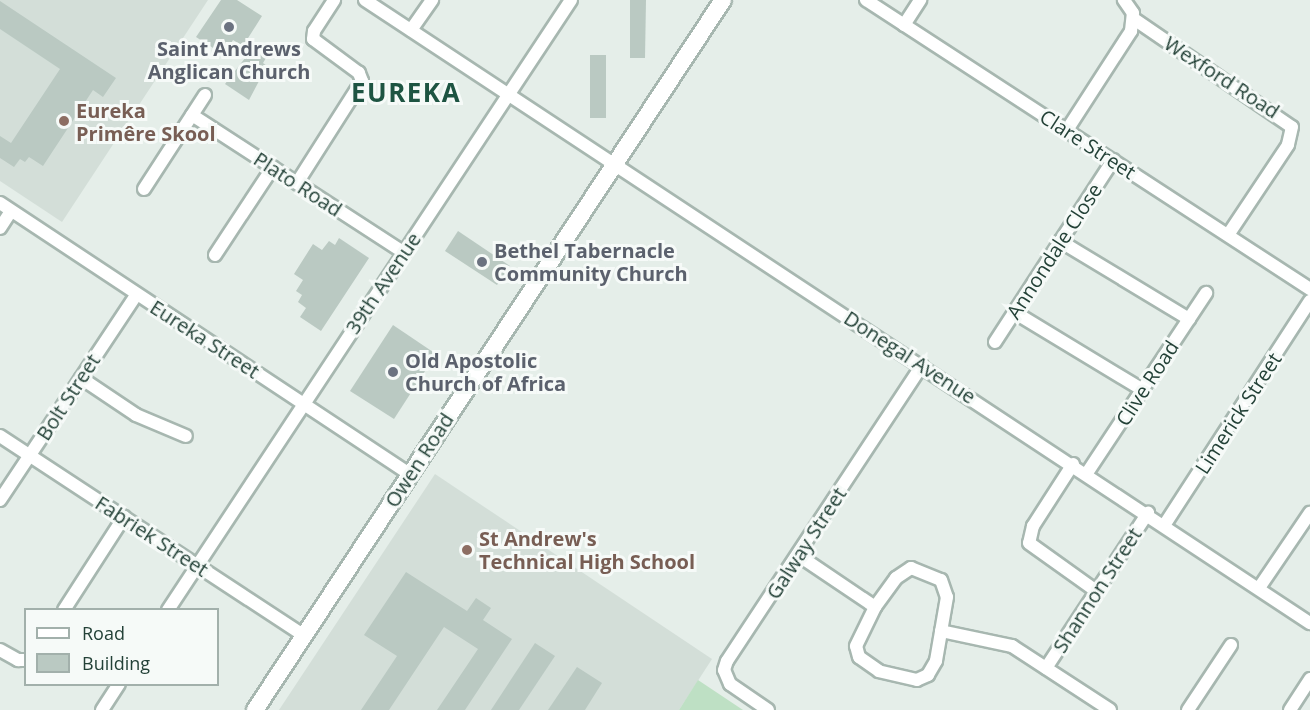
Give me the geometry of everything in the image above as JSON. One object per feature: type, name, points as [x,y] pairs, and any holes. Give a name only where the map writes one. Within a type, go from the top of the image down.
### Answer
[{"type":"street","points":[[297,183],[362,81],[359,73],[313,39],[314,31],[334,0]]},
{"type":"street","name":"Donegal Avenue","points":[[365,0],[1165,524],[1310,623]]},
{"type":"street","points":[[411,30],[432,0]]},
{"type":"street","name":"39th Avenue","points":[[169,608],[571,0]]},
{"type":"street","name":"Owen Road","points":[[255,710],[723,0]]},
{"type":"street","name":"Clare Street","points":[[866,0],[1310,289]]},
{"type":"street","points":[[904,25],[920,0]]},
{"type":"street","points":[[1067,129],[1131,31],[1134,19],[1124,0]]},
{"type":"street","name":"Wexford Road","points":[[1134,19],[1285,119],[1292,127],[1288,146],[1228,235]]},
{"type":"street","points":[[144,189],[205,95]]},
{"type":"street","name":"Plato Road","points":[[192,115],[403,252]]},
{"type":"street","name":"Annondale Close","points":[[995,342],[1113,160]]},
{"type":"street","points":[[215,255],[273,167]]},
{"type":"street","name":"Eureka Street","points":[[0,203],[410,474]]},
{"type":"street","points":[[0,228],[11,211]]},
{"type":"street","points":[[1060,241],[1189,319]]},
{"type":"street","name":"Clive Road","points":[[1087,473],[1206,293]]},
{"type":"street","name":"Bolt Street","points":[[0,500],[137,294]]},
{"type":"street","name":"Limerick Street","points":[[1165,524],[1310,301]]},
{"type":"street","points":[[1014,312],[1143,390]]},
{"type":"street","name":"Galway Street","points":[[768,710],[730,684],[725,666],[922,365]]},
{"type":"street","points":[[81,378],[136,415],[186,436]]},
{"type":"street","name":"Fabriek Street","points":[[0,436],[303,636]]},
{"type":"street","points":[[1073,464],[1033,526],[1029,543],[1096,591]]},
{"type":"street","name":"Shannon Street","points":[[1046,668],[1148,513]]},
{"type":"street","points":[[1259,588],[1310,513]]},
{"type":"street","points":[[65,608],[124,518]]},
{"type":"street","points":[[798,555],[875,607]]},
{"type":"street","points":[[922,569],[941,580],[946,588],[941,631],[936,661],[928,675],[917,680],[888,675],[856,652],[858,635],[875,607],[903,571],[922,569]]},
{"type":"street","points":[[941,631],[1005,644],[1110,710]]},
{"type":"street","points":[[1188,710],[1230,645]]},
{"type":"street","points":[[0,650],[18,660],[24,660]]},
{"type":"street","points":[[1290,710],[1310,679]]},
{"type":"street","points":[[102,710],[118,686]]},
{"type":"shaded area","name":"Eureka Primêre Skool","points":[[0,0],[208,0],[62,222],[0,181]]},
{"type":"shaded area","name":"St Andrew's Technical High School","points":[[435,474],[712,659],[679,710],[279,710]]},
{"type":"green space","points":[[698,680],[743,710],[679,710]]},
{"type":"building","name":"Saint Andrews Anglican Church","points":[[221,0],[237,0],[262,16],[243,46],[233,40],[224,55],[196,37]]},
{"type":"building","points":[[630,0],[646,0],[645,58],[630,58]]},
{"type":"building","points":[[0,1],[116,78],[103,97],[93,90],[43,166],[29,157],[25,162],[20,159],[14,167],[0,158],[0,136],[11,143],[60,69],[0,29]]},
{"type":"building","points":[[252,49],[266,58],[263,63],[267,66],[249,100],[225,84]]},
{"type":"building","points":[[590,55],[606,55],[606,118],[590,118]]},
{"type":"building","name":"Bethel Tabernacle Community Church","points":[[458,231],[510,266],[497,285],[445,251]]},
{"type":"building","points":[[339,238],[369,258],[321,331],[300,317],[306,308],[298,302],[302,295],[296,291],[303,280],[294,274],[313,244],[322,250],[329,241],[335,245]]},
{"type":"building","name":"Old Apostolic Church of Africa","points":[[393,325],[436,354],[394,419],[350,391]]},
{"type":"building","points":[[406,572],[467,611],[476,598],[491,608],[483,620],[512,639],[465,710],[437,710],[478,649],[444,627],[389,710],[361,710],[397,656],[364,635]]},
{"type":"building","points":[[535,643],[555,656],[519,710],[491,710]]},
{"type":"building","points":[[577,667],[602,683],[585,710],[548,710]]},
{"type":"place","name":"Saint Andrews Anglican Church","points":[[229,27]]},
{"type":"place","name":"Eureka Primêre Skool","points":[[64,121]]},
{"type":"place","name":"Bethel Tabernacle Community Church","points":[[482,262]]},
{"type":"place","name":"Old Apostolic Church of Africa","points":[[393,372]]},
{"type":"place","name":"St Andrew's Technical High School","points":[[467,550]]},
{"type":"district","name":"EUREKA","points":[[406,93]]}]
